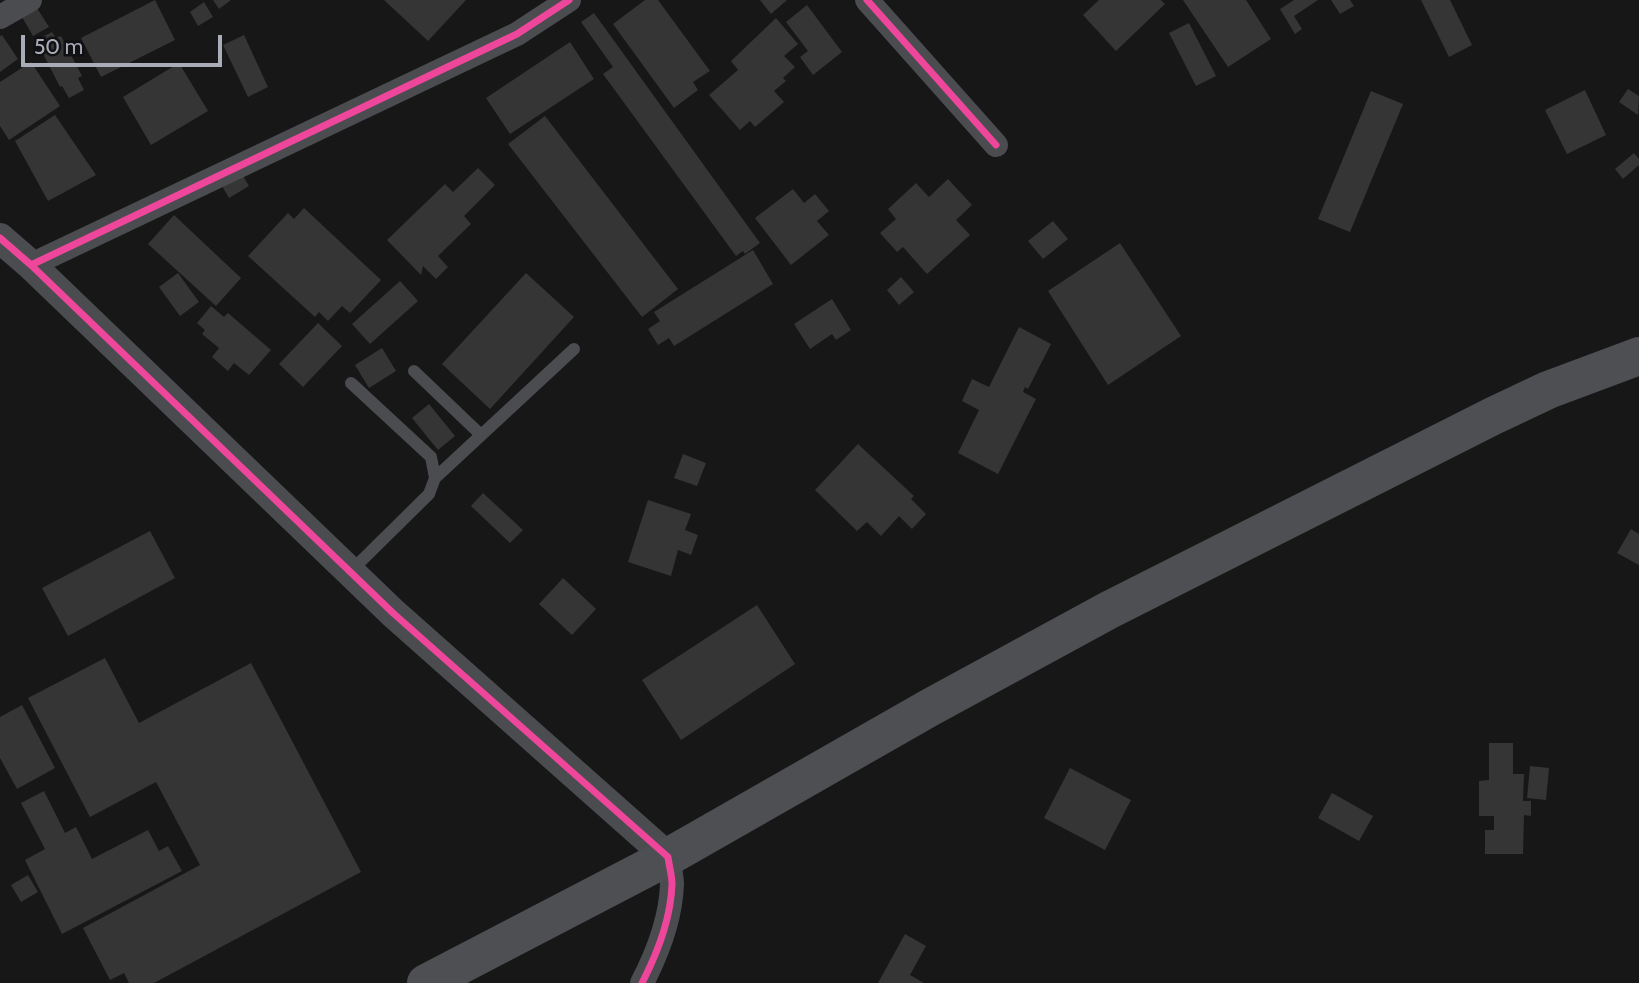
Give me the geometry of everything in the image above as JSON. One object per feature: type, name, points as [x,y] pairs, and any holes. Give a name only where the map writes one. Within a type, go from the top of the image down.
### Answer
[{"type":"main road","points":[[426,983],[668,857],[929,708],[1208,559],[1548,390],[1639,356]]},
{"type":"street","points":[[0,17],[30,0]]},
{"type":"street","points":[[31,265],[517,34],[569,0]]},
{"type":"street","points":[[867,0],[996,145]]},
{"type":"street","points":[[0,238],[393,613],[668,857],[672,883],[669,907],[642,983]]},
{"type":"lane","points":[[349,572],[429,494],[435,478],[574,349]]},
{"type":"lane","points":[[414,371],[481,435]]},
{"type":"lane","points":[[351,383],[430,457],[435,478]]},
{"type":"building","points":[[155,0],[175,40],[101,77],[81,38]]},
{"type":"building","points":[[213,0],[231,0],[219,9]]},
{"type":"building","points":[[384,0],[466,0],[428,41]]},
{"type":"building","points":[[645,0],[658,0],[710,71],[693,82],[698,90],[674,108],[613,24]]},
{"type":"building","points":[[760,0],[787,0],[771,14]]},
{"type":"building","points":[[1099,0],[1161,0],[1165,4],[1116,51],[1083,15]]},
{"type":"building","points":[[1183,0],[1246,0],[1271,39],[1228,67]]},
{"type":"building","points":[[1294,0],[1318,0],[1294,16],[1302,29],[1295,34],[1280,9]]},
{"type":"building","points":[[1331,0],[1350,0],[1354,6],[1340,14]]},
{"type":"building","points":[[1421,0],[1450,0],[1472,45],[1449,57]]},
{"type":"building","points":[[204,2],[213,17],[198,26],[190,12]]},
{"type":"building","points":[[807,5],[842,52],[813,75],[800,57],[808,51],[786,22]]},
{"type":"building","points":[[37,8],[49,27],[33,36],[22,17]]},
{"type":"building","points":[[594,13],[760,243],[745,254],[743,251],[736,256],[603,74],[613,67],[581,22]]},
{"type":"building","points":[[776,18],[798,44],[784,56],[795,67],[783,78],[786,81],[774,91],[784,102],[755,127],[750,121],[740,130],[709,95],[738,70],[731,61]]},
{"type":"building","points":[[1189,23],[1216,76],[1196,86],[1169,33]]},
{"type":"building","points":[[52,32],[56,38],[61,36],[82,76],[78,78],[84,90],[69,98],[62,86],[60,87],[36,40]]},
{"type":"building","points":[[2,35],[18,59],[0,72],[0,36]]},
{"type":"building","points":[[244,35],[268,87],[248,97],[223,45]]},
{"type":"building","points":[[570,42],[594,79],[510,134],[486,98]]},
{"type":"building","points":[[31,62],[60,106],[9,140],[0,126],[0,82]]},
{"type":"building","points":[[179,63],[208,111],[151,145],[123,97]]},
{"type":"building","points":[[1628,89],[1639,96],[1638,115],[1619,102]]},
{"type":"building","points":[[1585,90],[1606,135],[1567,154],[1545,110]]},
{"type":"building","points":[[1371,91],[1403,104],[1350,232],[1318,219]]},
{"type":"building","points":[[55,115],[96,175],[48,201],[15,141]]},
{"type":"building","points":[[545,116],[678,289],[642,317],[508,144]]},
{"type":"building","points":[[1634,153],[1639,159],[1639,165],[1623,179],[1615,169]]},
{"type":"building","points":[[478,168],[495,185],[464,216],[471,224],[438,256],[448,267],[436,279],[423,266],[421,275],[387,240],[445,184],[453,192]]},
{"type":"building","points":[[242,174],[249,186],[229,198],[222,186]]},
{"type":"building","points":[[948,179],[972,205],[956,220],[970,235],[927,274],[903,247],[897,252],[880,233],[896,219],[888,209],[916,183],[929,197]]},
{"type":"building","points":[[793,189],[804,203],[815,194],[829,211],[817,221],[829,235],[791,265],[755,218]]},
{"type":"building","points":[[304,208],[381,280],[350,313],[342,306],[328,321],[319,312],[315,317],[248,256],[288,213],[294,219]]},
{"type":"building","points":[[174,215],[241,278],[216,306],[148,244]]},
{"type":"building","points":[[1053,221],[1068,239],[1043,259],[1028,241]]},
{"type":"building","points":[[1120,243],[1181,336],[1108,385],[1048,291]]},
{"type":"building","points":[[753,250],[773,284],[674,346],[669,338],[658,345],[648,329],[660,321],[654,312]]},
{"type":"building","points":[[178,273],[199,302],[180,316],[159,287]]},
{"type":"building","points":[[526,273],[574,317],[490,409],[442,364]]},
{"type":"building","points":[[901,277],[914,292],[899,305],[887,290]]},
{"type":"building","points":[[400,281],[418,301],[370,344],[352,324]]},
{"type":"building","points":[[832,299],[851,330],[836,340],[832,334],[810,349],[794,324]]},
{"type":"building","points":[[211,306],[224,317],[228,313],[271,350],[249,375],[234,363],[228,371],[212,357],[219,348],[202,334],[205,330],[197,323]]},
{"type":"building","points":[[318,323],[342,346],[303,387],[279,364]]},
{"type":"building","points":[[1019,327],[1051,344],[1028,389],[1025,387],[1023,392],[1036,399],[998,474],[958,453],[979,410],[962,401],[972,379],[989,387]]},
{"type":"building","points":[[382,348],[396,371],[369,388],[355,365]]},
{"type":"building","points":[[429,404],[455,436],[438,450],[412,418]]},
{"type":"building","points":[[858,444],[914,496],[911,499],[926,514],[912,529],[899,516],[881,536],[867,522],[857,531],[815,490]]},
{"type":"building","points":[[683,454],[706,463],[697,486],[674,478]]},
{"type":"building","points":[[483,493],[523,530],[510,543],[471,506]]},
{"type":"building","points":[[648,500],[691,514],[685,530],[698,535],[691,555],[678,550],[671,576],[628,562]]},
{"type":"building","points":[[1631,529],[1639,534],[1639,565],[1617,553]]},
{"type":"building","points":[[150,531],[175,578],[68,636],[42,588]]},
{"type":"building","points":[[563,578],[596,609],[572,635],[539,604]]},
{"type":"building","points":[[757,605],[795,664],[681,740],[642,680]]},
{"type":"building","points":[[105,658],[139,723],[251,663],[361,872],[154,983],[129,983],[124,973],[110,980],[83,928],[200,865],[156,782],[90,817],[28,698]]},
{"type":"building","points":[[22,705],[55,768],[17,789],[0,758],[0,717]]},
{"type":"building","points":[[1489,743],[1513,743],[1513,774],[1524,774],[1523,801],[1531,801],[1531,816],[1524,815],[1523,854],[1485,854],[1485,830],[1494,830],[1494,816],[1479,816],[1479,781],[1489,780]]},
{"type":"building","points":[[1530,766],[1549,768],[1546,800],[1527,798]]},
{"type":"building","points":[[1070,768],[1131,800],[1105,850],[1044,818]]},
{"type":"building","points":[[44,791],[65,833],[76,827],[92,859],[148,830],[159,851],[168,846],[182,871],[62,934],[25,860],[45,849],[21,803]]},
{"type":"building","points":[[1332,793],[1373,816],[1359,841],[1318,818]]},
{"type":"building","points":[[28,875],[38,892],[21,902],[11,885]]},
{"type":"building","points":[[905,934],[926,946],[910,975],[924,983],[878,983]]},
{"type":"cycle path","points":[[31,265],[517,34],[569,0]]},
{"type":"cycle path","points":[[867,0],[996,145]]},
{"type":"cycle path","points":[[0,238],[393,613],[668,857],[672,884],[669,909],[658,948],[642,983]]}]
